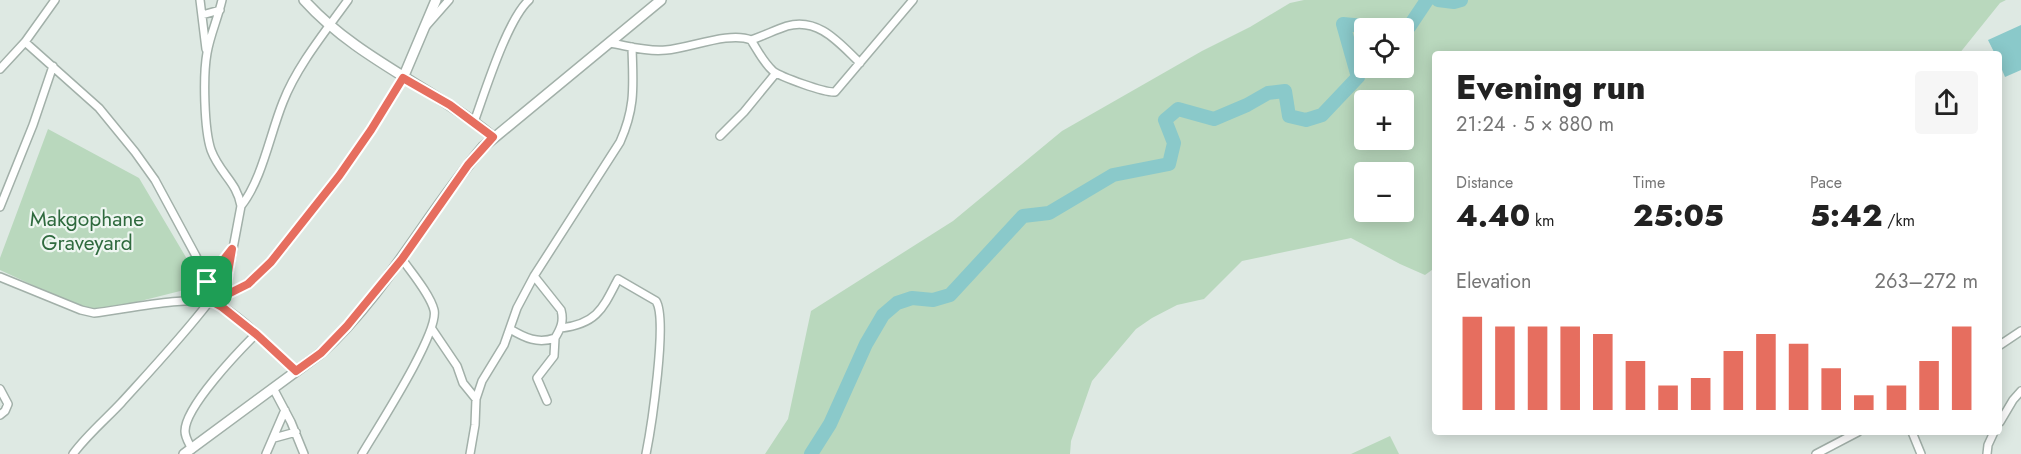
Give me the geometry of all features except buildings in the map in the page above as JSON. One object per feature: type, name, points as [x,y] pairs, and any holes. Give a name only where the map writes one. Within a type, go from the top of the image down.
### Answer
[{"type":"street","points":[[0,69],[26,42],[55,0]]},
{"type":"street","points":[[200,0],[207,54],[205,95],[210,146],[221,171],[239,194],[241,206]]},
{"type":"street","points":[[207,54],[222,0]]},
{"type":"street","points":[[304,0],[329,26],[493,137]]},
{"type":"street","points":[[222,307],[241,206],[255,183],[291,85],[348,0]]},
{"type":"street","points":[[224,296],[248,284],[271,262],[339,176],[403,78],[436,0]]},
{"type":"street","points":[[424,28],[449,0]]},
{"type":"street","points":[[474,122],[510,30],[521,9],[529,0]]},
{"type":"street","points":[[256,334],[216,377],[191,413],[185,430],[188,451],[336,339],[402,259],[468,165],[493,137],[661,0]]},
{"type":"street","points":[[610,43],[650,50],[668,50],[729,38],[748,38],[776,73],[822,91],[835,92],[913,0]]},
{"type":"street","points":[[202,15],[220,10]]},
{"type":"street","points":[[751,40],[789,26],[816,26],[860,63]]},
{"type":"street","points":[[26,42],[99,108],[135,152],[155,180],[196,256],[207,282]]},
{"type":"street","points":[[470,454],[476,425],[476,399],[482,381],[504,345],[517,308],[534,276],[627,127],[633,100],[632,47]]},
{"type":"street","points":[[0,207],[33,125],[53,66]]},
{"type":"street","points":[[720,136],[744,112],[776,73]]},
{"type":"street","points":[[192,300],[232,249]]},
{"type":"street","points":[[362,454],[432,329],[434,309],[402,259]]},
{"type":"street","points":[[534,276],[561,310],[563,317],[561,328],[555,338],[554,356],[537,378],[547,401]]},
{"type":"street","points":[[0,277],[81,310],[94,313],[192,300],[210,302],[222,307],[256,334],[296,371]]},
{"type":"street","points":[[561,328],[585,323],[594,317],[603,307],[618,279],[656,301],[660,324],[651,428],[646,454]]},
{"type":"street","points":[[73,454],[210,302]]},
{"type":"street","points":[[432,329],[457,366],[463,383],[476,399]]},
{"type":"street","points":[[510,329],[530,340],[542,342],[555,338]]},
{"type":"street","points":[[2002,344],[2021,332]]},
{"type":"street","points":[[273,388],[296,432],[304,454]]},
{"type":"street","points":[[0,389],[8,404],[0,415]]},
{"type":"street","points":[[2002,419],[2021,391]]},
{"type":"street","points":[[266,454],[285,410]]},
{"type":"street","points":[[274,438],[296,432]]},
{"type":"street","points":[[1816,454],[1852,435]]},
{"type":"street","points":[[1913,435],[1921,454]]},
{"type":"street","points":[[1987,454],[1993,435]]},
{"type":"green space","points":[[1304,0],[2006,0],[2000,3],[1961,51],[1432,51],[1432,270],[1425,275],[1351,238],[1242,261],[1204,299],[1177,305],[1136,329],[1092,381],[1071,441],[1070,454],[765,454],[788,419],[811,311],[953,221],[1062,131],[1202,51],[1250,27],[1290,3]]},
{"type":"green space","name":"Makgophane Graveyard","points":[[48,129],[139,178],[200,281],[200,286],[93,313],[0,270],[0,258]]},
{"type":"green space","points":[[1390,436],[1399,454],[1351,454]]},
{"type":"water","points":[[2021,25],[2021,70],[2005,77],[2002,70],[2002,51],[1994,51],[1988,40]]},
{"type":"waterway","points":[[811,454],[830,424],[866,344],[883,315],[897,303],[912,298],[933,300],[950,295],[1023,216],[1049,213],[1113,175],[1169,164],[1174,143],[1165,120],[1178,109],[1214,119],[1268,93],[1285,91],[1289,116],[1306,120],[1322,115],[1358,77],[1343,24],[1385,28],[1409,27],[1427,0]]},
{"type":"waterway","points":[[1438,0],[1454,2],[1461,0]]},
{"type":"route","points":[[403,78],[450,105],[493,137],[468,165],[402,259],[347,326],[321,353],[296,371],[256,334],[222,307],[213,302],[192,300],[207,282],[232,249],[224,296],[248,284],[271,262],[339,176],[403,78]]}]
